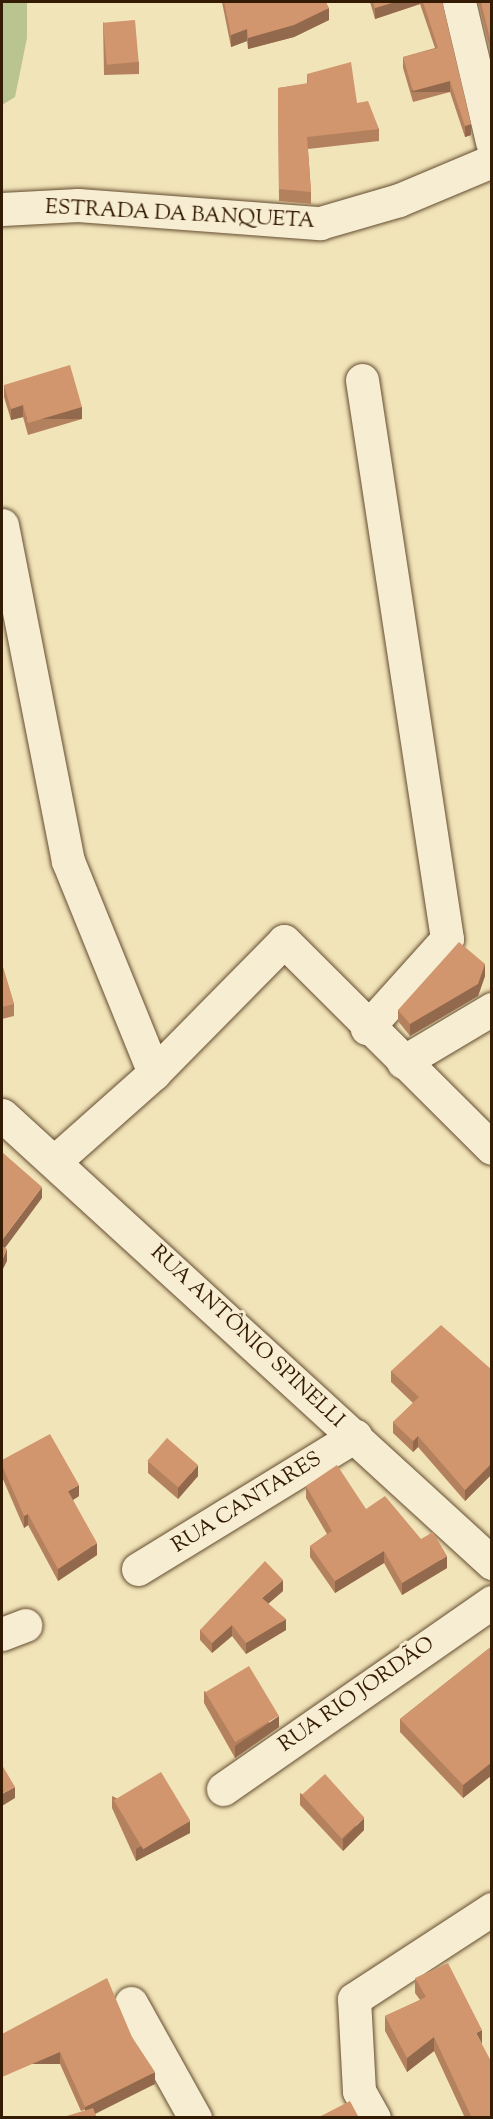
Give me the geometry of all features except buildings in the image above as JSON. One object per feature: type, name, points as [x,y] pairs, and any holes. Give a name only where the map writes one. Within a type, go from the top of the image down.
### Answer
[{"type":"street","points":[[459,2],[492,142]]},
{"type":"street","name":"ESTRADA DA BANQUETA","points":[[2,209],[78,205],[320,223],[399,200],[492,161]]},
{"type":"street","points":[[362,380],[447,939],[368,1028]]},
{"type":"street","points":[[2,525],[68,861],[154,1073]]},
{"type":"street","points":[[55,1161],[154,1073],[284,941],[368,1028],[492,1148]]},
{"type":"street","points":[[403,1062],[492,1009]]},
{"type":"street","name":"RUA ANTÔNIO SPINELLI","points":[[2,1114],[492,1563]]},
{"type":"street","name":"RUA CANTARES","points":[[138,1569],[355,1436]]},
{"type":"street","name":"RUA RIO JORDÃO","points":[[222,1789],[492,1602]]},
{"type":"street","points":[[374,2118],[359,2091],[354,1999],[492,1909]]},
{"type":"street","points":[[131,2003],[195,2118]]},
{"type":"green space","points":[[2,2],[27,2],[27,38],[15,97],[2,105]]}]
